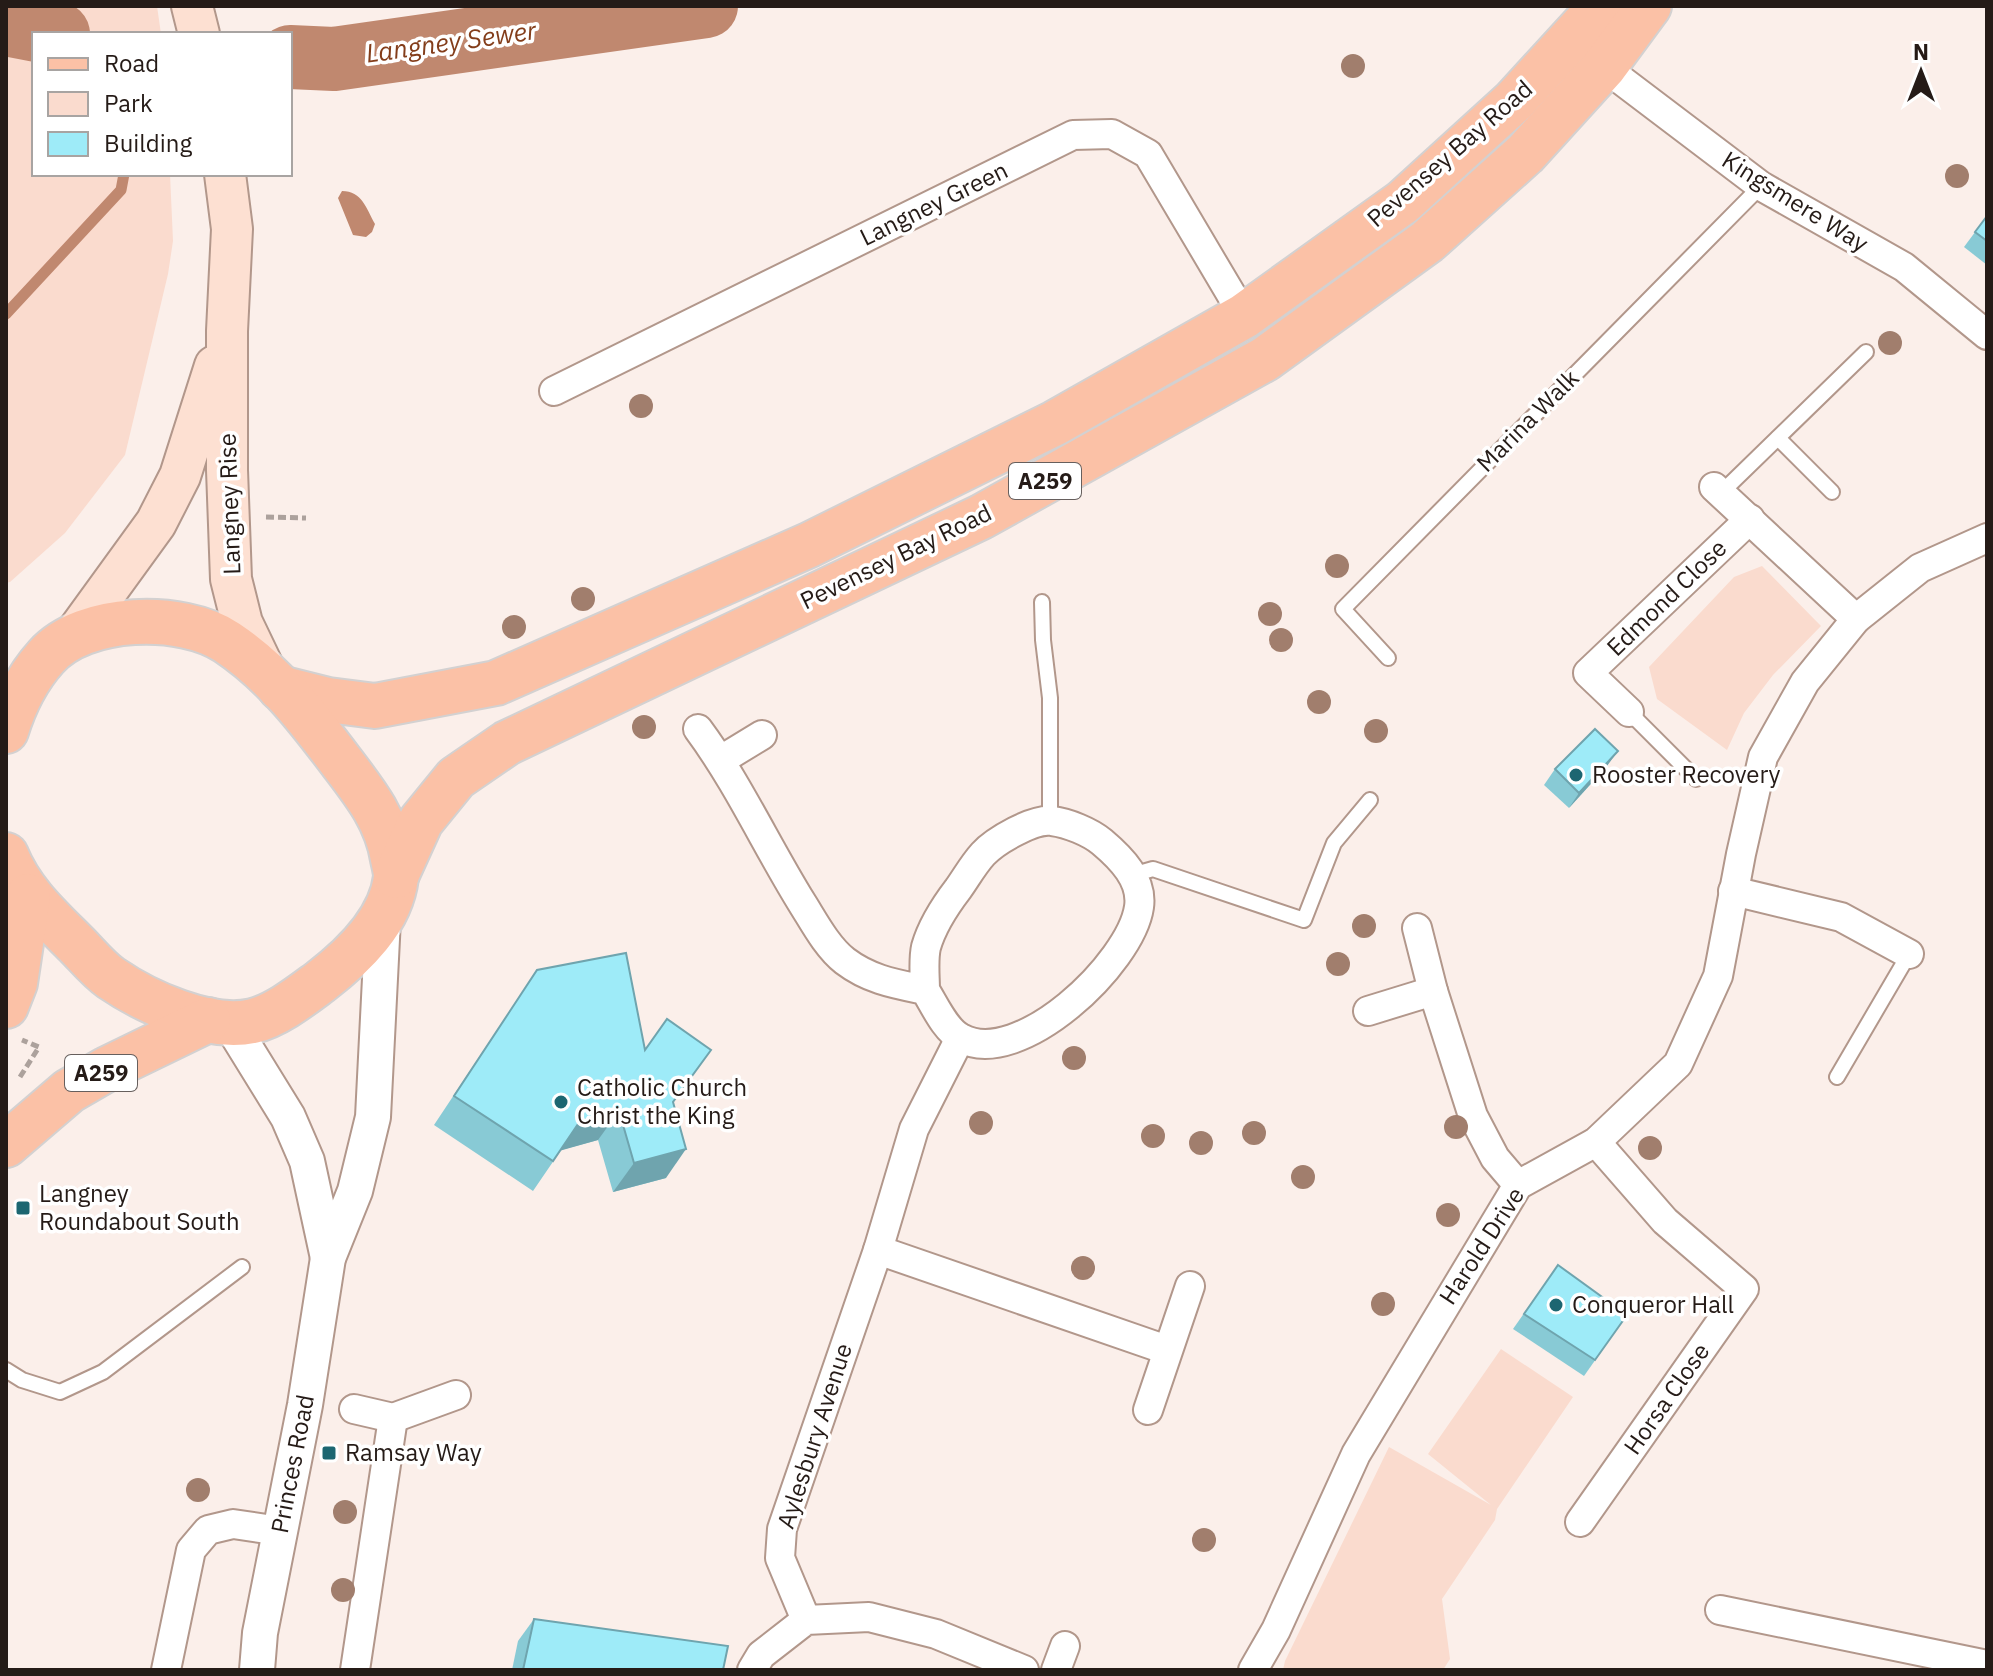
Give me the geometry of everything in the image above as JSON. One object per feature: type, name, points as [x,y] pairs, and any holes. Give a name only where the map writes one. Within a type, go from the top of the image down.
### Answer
[{"type":"main road","points":[[192,6],[198,32]]},
{"type":"main road","name":"Pevensey Bay Road","points":[[273,679],[328,700],[375,706],[496,683],[809,545],[1055,423],[1244,316],[1403,202],[1514,101],[1601,6]]},
{"type":"main road","name":"Pevensey Bay Road","points":[[383,919],[396,876],[421,821],[456,778],[507,743],[981,517],[1265,359],[1428,241],[1525,154],[1604,67],[1649,6]]},
{"type":"main road","name":"Langney Rise","points":[[225,176],[232,229],[227,331],[231,579],[242,623],[273,679]]},
{"type":"main road","name":"Langney Rise","points":[[74,636],[162,511],[180,476],[227,331]]},
{"type":"main road","points":[[6,731],[13,707],[46,656],[74,636],[116,624],[183,624],[224,640],[273,679],[312,722],[374,805],[390,837],[396,876]]},
{"type":"main road","points":[[6,855],[28,896],[109,976],[147,999],[219,1022],[255,1020],[296,1000],[340,967],[383,919]]},
{"type":"main road","points":[[11,1022],[28,896]]},
{"type":"main road","name":"A259","points":[[6,1145],[69,1091],[107,1069],[219,1022]]},
{"type":"street","name":"Kingsmere Way","points":[[1604,67],[1761,186],[1904,267],[1987,335]]},
{"type":"street","name":"Langney Green","points":[[554,391],[1073,135],[1112,134],[1148,154],[1244,316]]},
{"type":"street","name":"Edmond Close","points":[[1717,490],[1856,619]]},
{"type":"street","name":"Edmond Close","points":[[1629,712],[1588,673],[1750,519]]},
{"type":"street","name":"Harold Drive","points":[[1253,1670],[1276,1630],[1356,1454],[1518,1185],[1596,1142],[1678,1064],[1718,976],[1733,891],[1763,757],[1805,682],[1856,619],[1920,568],[1987,538]]},
{"type":"street","points":[[698,729],[721,760],[815,924],[843,960],[875,980],[925,990]]},
{"type":"street","points":[[721,760],[762,735]]},
{"type":"street","points":[[1050,820],[1092,834],[1122,859],[1132,875],[1139,905],[1129,937],[1113,964],[1038,1029],[989,1046],[960,1038],[925,990],[926,948],[942,910],[984,853],[1018,829],[1050,820]]},
{"type":"street","points":[[1733,891],[1841,917],[1909,954]]},
{"type":"street","name":"Princes Road","points":[[257,1670],[260,1633],[305,1405],[328,1258],[355,1191],[373,1117],[383,919]]},
{"type":"street","points":[[1417,928],[1433,991],[1473,1116],[1495,1158],[1518,1185]]},
{"type":"street","points":[[1368,1011],[1433,991]]},
{"type":"street","name":"Princes Road","points":[[219,1022],[288,1117],[307,1161],[328,1258]]},
{"type":"street","name":"Aylesbury Avenue","points":[[806,1620],[780,1558],[782,1529],[878,1250],[914,1129],[960,1038]]},
{"type":"street","name":"Horsa Close","points":[[1580,1522],[1744,1289],[1665,1221],[1596,1142]]},
{"type":"street","points":[[878,1250],[1167,1350]]},
{"type":"street","points":[[1148,1410],[1190,1286]]},
{"type":"street","points":[[354,1409],[393,1418],[456,1395]]},
{"type":"street","points":[[355,1670],[393,1418]]},
{"type":"street","points":[[166,1670],[191,1550],[208,1530],[233,1524],[280,1531]]},
{"type":"street","points":[[1720,1610],[1987,1665]]},
{"type":"street","points":[[752,1670],[761,1655],[806,1620],[869,1617],[936,1634],[1024,1670]]},
{"type":"lane","name":"Marina Walk","points":[[1388,658],[1343,609],[1761,186]]},
{"type":"lane","points":[[1717,490],[1778,438],[1866,352]]},
{"type":"lane","points":[[1778,438],[1832,492]]},
{"type":"lane","points":[[1042,602],[1050,698],[1050,820]]},
{"type":"lane","name":"Edmond Close","points":[[1629,712],[1696,779]]},
{"type":"lane","points":[[1132,875],[1153,869],[1304,920],[1334,843],[1370,800]]},
{"type":"lane","points":[[1837,1077],[1909,954]]},
{"type":"lane","points":[[6,1370],[22,1380],[60,1392],[103,1372],[242,1267]]},
{"type":"path","points":[[11,1022],[39,1047],[14,1087]]},
{"type":"green space","points":[[6,6],[157,6],[161,32],[32,32],[32,176],[170,176],[173,241],[125,455],[65,533],[6,583]]},
{"type":"green space","points":[[1762,566],[1821,626],[1773,675],[1744,713],[1727,750],[1657,699],[1649,667],[1734,577]]},
{"type":"green space","points":[[1501,1349],[1573,1397],[1497,1509],[1495,1520],[1442,1599],[1450,1659],[1443,1670],[1283,1670],[1389,1447],[1491,1505],[1428,1454]]},
{"type":"shaded area","points":[[342,191],[359,197],[369,212],[375,224],[366,237],[353,235],[338,198]]},
{"type":"building","points":[[1987,216],[1987,241],[1975,232]]},
{"type":"building","name":"Rooster Recovery","points":[[1595,729],[1618,751],[1579,793],[1555,769]]},
{"type":"building","name":"Catholic Church Christ the King","points":[[626,953],[645,1050],[667,1019],[711,1050],[673,1102],[686,1149],[634,1163],[619,1111],[580,1121],[553,1161],[454,1096],[537,970]]},
{"type":"building","name":"Conqueror Hall","points":[[1558,1265],[1627,1315],[1595,1360],[1524,1314]]},
{"type":"building","points":[[534,1619],[728,1646],[723,1670],[523,1670]]},
{"type":"waterway","name":"Langney Sewer","points":[[292,57],[334,59],[706,6]]},
{"type":"waterway","name":"Langney Sewer","points":[[6,24],[48,32]]},
{"type":"waterway","points":[[6,314],[121,190],[124,176]]},
{"type":"place","name":"Rooster Recovery","points":[[1576,775]]},
{"type":"place","name":"Catholic Church Christ the King","points":[[561,1102]]},
{"type":"place","name":"Langney Roundabout South","points":[[23,1208]]},
{"type":"place","name":"Conqueror Hall","points":[[1556,1305]]},
{"type":"place","name":"Ramsay Way","points":[[329,1453]]}]
